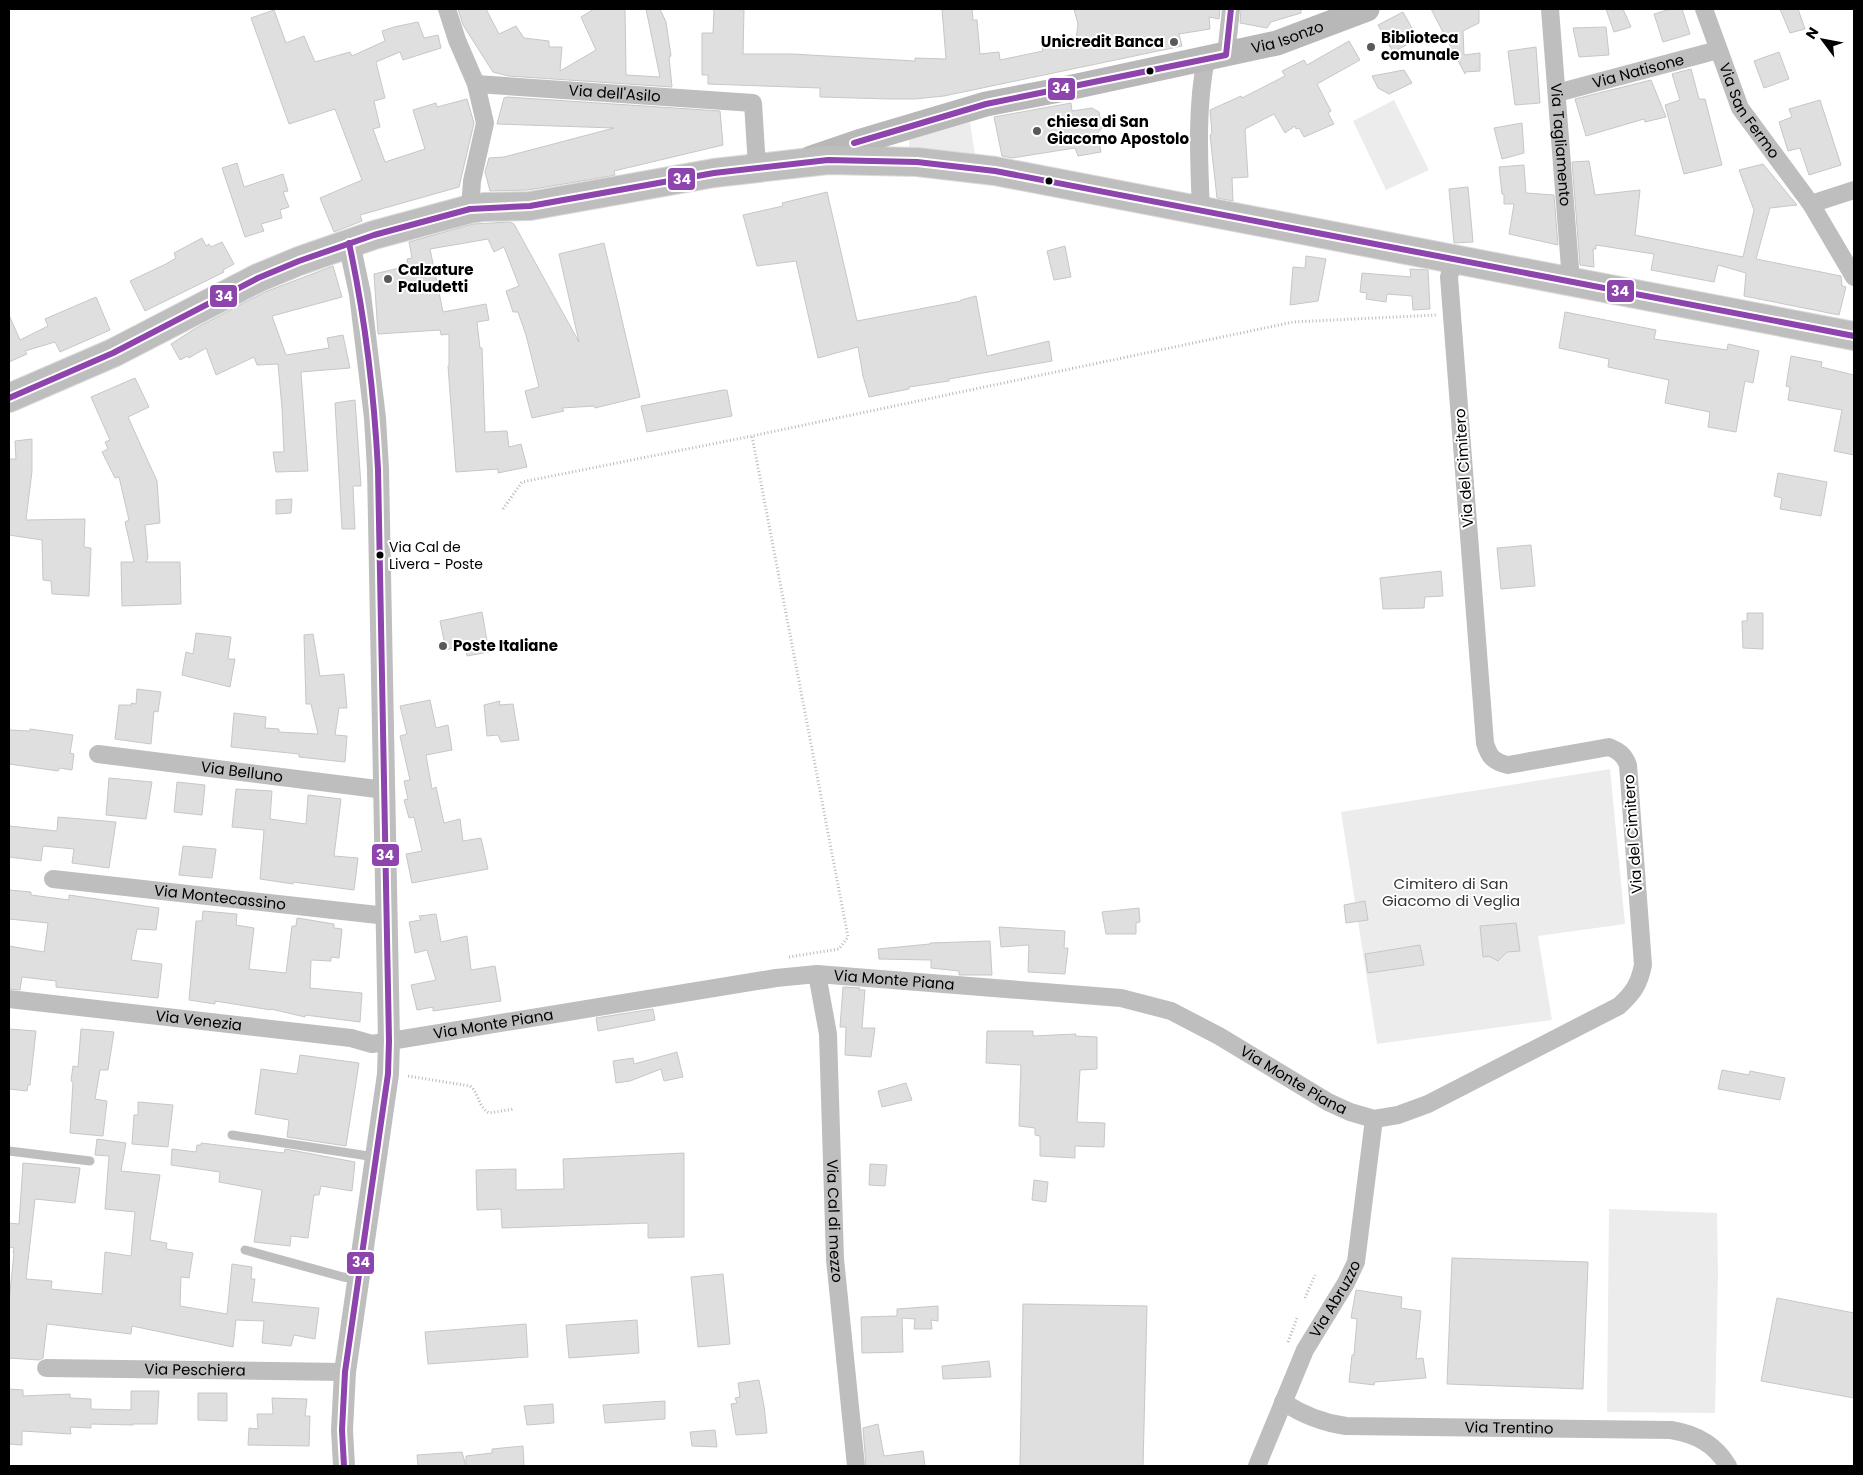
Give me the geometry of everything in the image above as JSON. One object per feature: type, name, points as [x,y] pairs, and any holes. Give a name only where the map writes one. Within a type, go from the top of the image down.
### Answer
[{"type":"main road","name":"Via Isonzo","points":[[800,162],[858,142],[986,104],[1067,89],[1277,44],[1367,9]]},
{"type":"main road","points":[[9,398],[113,353],[258,278],[299,261],[393,230],[470,209],[537,205],[635,186],[757,167],[800,162],[852,160],[917,162],[995,171],[1854,336]]},
{"type":"street","points":[[447,9],[476,84],[485,123],[472,180],[470,209]]},
{"type":"street","points":[[1201,211],[1200,106],[1231,9]]},
{"type":"street","name":"Via Tagliamento","points":[[1550,9],[1571,281]]},
{"type":"street","name":"Via San Fermo","points":[[1704,9],[1740,108],[1810,204],[1854,277]]},
{"type":"street","name":"Via Natisone","points":[[1557,93],[1718,50]]},
{"type":"street","name":"Via dell'Asilo","points":[[476,84],[753,103],[757,167]]},
{"type":"street","points":[[1810,204],[1854,190]]},
{"type":"street","points":[[344,1466],[342,1421],[345,1372],[388,1074],[385,790],[378,469],[375,418],[360,294],[350,243]]},
{"type":"street","name":"Via del Cimitero","points":[[1374,1119],[1398,1115],[1428,1104],[1619,1006],[1631,994],[1640,980],[1643,965],[1628,765],[1625,756],[1609,747],[1508,765],[1497,763],[1488,754],[1485,743],[1449,277],[1454,258]]},
{"type":"street","name":"Via Belluno","points":[[98,754],[385,790]]},
{"type":"street","name":"Via Montecassino","points":[[53,879],[387,916]]},
{"type":"street","name":"Via Monte Piana","points":[[388,1041],[776,978],[817,974],[1121,998],[1172,1011],[1219,1036],[1328,1102],[1350,1112],[1374,1119]]},
{"type":"street","name":"Via Cal di mezzo","points":[[817,974],[828,1034],[835,1259],[856,1466]]},
{"type":"street","name":"Via Venezia","points":[[9,999],[352,1038],[372,1044],[388,1041]]},
{"type":"street","name":"Via Abruzzo","points":[[1257,1466],[1305,1350],[1346,1283],[1356,1262],[1374,1119]]},
{"type":"street","name":"Via Peschiera","points":[[46,1368],[345,1372]]},
{"type":"street","name":"Via Trentino","points":[[1283,1402],[1307,1416],[1323,1422],[1346,1426],[1671,1430],[1686,1432],[1710,1444],[1722,1456],[1728,1466]]},
{"type":"lane","points":[[232,1135],[376,1157]]},
{"type":"lane","points":[[9,1150],[90,1161]]},
{"type":"lane","points":[[245,1250],[343,1277],[357,1279]]},
{"type":"path","points":[[504,509],[522,482],[752,436],[1293,322],[1434,315],[1453,320]]},
{"type":"path","points":[[752,436],[848,937],[839,949],[781,959]]},
{"type":"path","points":[[408,1076],[470,1086],[476,1092],[480,1106],[488,1113],[514,1109]]},
{"type":"path","points":[[1305,1298],[1315,1275]]},
{"type":"green space","points":[[1394,100],[1429,170],[1386,190],[1353,121]]},
{"type":"green space","points":[[970,122],[975,155],[909,147],[909,137]]},
{"type":"green space","name":"Cimitero di San Giacomo di Veglia","points":[[1610,769],[1625,924],[1538,936],[1552,1020],[1377,1044],[1358,921],[1346,923],[1344,905],[1355,902],[1341,812]]},
{"type":"green space","points":[[1609,1209],[1717,1213],[1718,1273],[1715,1413],[1607,1412]]},
{"type":"building","points":[[458,9],[486,9],[499,34],[516,26],[524,38],[549,41],[549,47],[562,47],[560,71],[596,50],[581,17],[594,9],[625,9],[626,75],[660,77],[646,9],[660,9],[666,22],[671,56],[669,57],[672,87],[509,76],[493,72],[463,25]]},
{"type":"building","points":[[714,9],[744,9],[743,54],[792,54],[915,61],[915,58],[946,59],[942,9],[972,9],[973,20],[977,20],[980,54],[999,52],[1000,60],[1043,51],[1042,46],[1076,39],[1078,24],[1074,9],[1220,9],[1219,19],[1209,17],[1210,29],[1179,34],[1182,46],[944,96],[890,99],[820,97],[820,88],[708,84],[708,75],[702,75],[702,33],[713,33]]},
{"type":"building","points":[[1241,9],[1301,9],[1301,13],[1271,22],[1267,28],[1240,23]]},
{"type":"building","points":[[1431,9],[1479,9],[1479,23],[1463,31],[1464,55],[1480,53],[1480,71],[1465,72],[1465,74]]},
{"type":"building","points":[[1606,9],[1623,9],[1631,27],[1614,32]]},
{"type":"building","points":[[1671,9],[1682,9],[1690,34],[1663,42],[1654,14]]},
{"type":"building","points":[[1780,9],[1798,9],[1805,29],[1790,33]]},
{"type":"building","points":[[274,10],[286,43],[304,36],[315,62],[350,52],[352,56],[385,41],[382,31],[394,27],[418,22],[424,38],[438,35],[441,48],[403,60],[400,52],[376,62],[385,98],[374,101],[380,127],[373,129],[385,162],[425,149],[413,110],[436,103],[437,107],[467,99],[474,123],[459,187],[360,215],[362,221],[334,232],[320,198],[362,180],[335,109],[289,124],[251,18]]},
{"type":"building","points":[[1403,12],[1418,39],[1393,52],[1378,25]]},
{"type":"building","points":[[1606,27],[1609,55],[1579,57],[1573,28]]},
{"type":"building","points":[[1349,41],[1360,60],[1317,84],[1331,111],[1328,113],[1334,124],[1304,137],[1299,128],[1296,129],[1295,126],[1285,133],[1274,114],[1245,129],[1248,177],[1232,178],[1233,201],[1217,198],[1210,135],[1212,133],[1210,110],[1241,96],[1242,98],[1285,76],[1282,71],[1304,60],[1307,65]]},
{"type":"building","points":[[1536,47],[1540,103],[1515,105],[1508,51]]},
{"type":"building","points":[[1779,52],[1789,79],[1764,88],[1754,61]]},
{"type":"building","points":[[1691,69],[1699,99],[1705,99],[1722,165],[1684,174],[1665,105],[1680,100],[1672,74]]},
{"type":"building","points":[[1404,70],[1412,83],[1389,94],[1378,88],[1372,76]]},
{"type":"building","points":[[1651,80],[1666,117],[1645,122],[1644,119],[1586,136],[1575,99]]},
{"type":"building","points":[[504,98],[720,111],[723,145],[614,171],[615,175],[611,176],[528,190],[490,191],[485,172],[489,158],[504,157],[614,128],[497,124]]},
{"type":"building","points":[[1820,100],[1841,165],[1809,175],[1800,148],[1788,151],[1779,122],[1792,117],[1789,109]]},
{"type":"building","name":"chiesa di San Giacomo Apostolo","points":[[1071,103],[1072,111],[1092,108],[1099,112],[1102,128],[1097,134],[1101,152],[1078,156],[1075,148],[1012,158],[1002,156],[994,117]]},
{"type":"building","points":[[1522,123],[1524,153],[1502,159],[1494,128]]},
{"type":"building","points":[[1589,161],[1595,195],[1640,190],[1635,235],[1743,257],[1754,210],[1739,170],[1763,164],[1797,205],[1770,208],[1756,259],[1841,276],[1842,286],[1846,287],[1839,315],[1744,296],[1746,273],[1718,265],[1714,282],[1651,270],[1654,254],[1596,245],[1596,249],[1593,249],[1594,267],[1580,265],[1572,162]]},
{"type":"building","points":[[237,163],[244,187],[283,174],[288,191],[283,192],[289,207],[280,210],[282,218],[261,224],[264,231],[245,237],[222,168]]},
{"type":"building","points":[[1524,165],[1526,193],[1554,195],[1558,245],[1509,234],[1514,204],[1504,204],[1499,167]]},
{"type":"building","points":[[1468,187],[1473,242],[1454,243],[1449,189]]},
{"type":"building","points":[[827,192],[857,321],[961,301],[976,296],[987,356],[1049,341],[1052,361],[949,379],[949,381],[909,387],[909,389],[869,397],[858,347],[818,358],[796,261],[757,266],[743,215],[783,206],[782,203]]},
{"type":"building","points":[[510,222],[514,224],[579,342],[559,254],[604,243],[640,397],[595,408],[594,406],[562,408],[564,411],[532,418],[525,391],[539,387],[526,335],[518,312],[513,312],[506,291],[519,286],[504,247],[494,252],[488,239],[430,249],[443,312],[486,304],[489,320],[477,322],[480,348],[482,348],[485,432],[507,431],[509,447],[521,444],[527,467],[498,473],[498,469],[456,472],[448,366],[449,334],[441,335],[440,330],[378,334],[374,274],[408,266],[407,259],[412,258],[409,242],[473,224]]},
{"type":"building","points":[[202,238],[206,246],[209,244],[211,247],[222,242],[234,264],[223,270],[224,272],[145,311],[130,281],[166,264],[176,258],[174,253]]},
{"type":"building","points":[[1065,246],[1071,277],[1054,280],[1047,251]]},
{"type":"building","points":[[1306,256],[1326,259],[1318,301],[1290,305],[1293,267],[1305,268]]},
{"type":"building","points":[[333,266],[342,297],[272,316],[286,355],[329,348],[327,338],[343,335],[350,368],[301,372],[308,471],[276,472],[273,452],[284,452],[278,364],[257,365],[254,357],[216,375],[206,348],[189,358],[188,356],[180,360],[171,344],[196,328],[265,292]]},
{"type":"building","points":[[1410,269],[1428,270],[1430,309],[1413,310],[1412,296],[1387,294],[1386,302],[1366,299],[1367,293],[1360,292],[1362,273],[1411,277]]},
{"type":"building","points":[[96,297],[110,330],[60,352],[55,342],[25,351],[27,354],[9,362],[9,315],[20,340],[48,326],[45,319]]},
{"type":"building","points":[[1565,312],[1656,330],[1654,339],[1727,350],[1728,344],[1759,351],[1753,383],[1745,381],[1736,432],[1708,427],[1710,412],[1665,403],[1669,380],[1608,367],[1609,359],[1559,348]]},
{"type":"building","points":[[1791,356],[1822,362],[1821,367],[1854,375],[1854,455],[1834,451],[1842,410],[1788,400],[1790,387],[1786,386]]},
{"type":"building","points":[[135,378],[149,407],[128,417],[157,481],[160,523],[145,525],[148,558],[146,562],[180,562],[181,604],[122,606],[121,562],[134,562],[125,522],[129,520],[119,477],[115,478],[102,452],[108,449],[105,442],[110,440],[91,397]]},
{"type":"building","points":[[727,390],[732,416],[647,432],[641,406]]},
{"type":"building","points":[[355,400],[361,486],[353,486],[355,529],[342,529],[335,403]]},
{"type":"building","points":[[32,439],[32,471],[26,520],[85,519],[84,547],[91,548],[89,596],[52,594],[51,581],[43,580],[42,540],[9,535],[9,459],[16,459],[15,441]]},
{"type":"building","points":[[1778,473],[1827,482],[1821,516],[1780,509],[1782,498],[1774,496]]},
{"type":"building","points":[[292,499],[291,513],[276,514],[276,500]]},
{"type":"building","points":[[1531,545],[1535,586],[1501,589],[1497,548]]},
{"type":"building","points":[[1441,571],[1443,596],[1425,597],[1424,608],[1383,609],[1380,578]]},
{"type":"building","points":[[482,612],[489,652],[467,656],[465,645],[446,650],[440,621]]},
{"type":"building","points":[[1747,613],[1763,613],[1763,649],[1743,648],[1742,621],[1747,621]]},
{"type":"building","points":[[196,633],[231,637],[228,659],[235,659],[230,687],[182,675],[186,652],[193,654]]},
{"type":"building","points":[[313,634],[320,676],[344,674],[347,708],[339,708],[335,735],[347,736],[345,762],[299,757],[299,754],[231,747],[234,713],[266,717],[265,728],[279,729],[279,732],[318,734],[311,704],[306,704],[304,635]]},
{"type":"building","points":[[137,689],[161,692],[158,712],[154,711],[151,744],[115,739],[119,705],[136,704]]},
{"type":"building","points":[[430,700],[436,728],[448,725],[452,750],[426,755],[432,789],[436,787],[444,823],[460,819],[463,841],[481,838],[488,869],[412,883],[406,854],[422,851],[414,817],[409,818],[404,800],[408,799],[404,781],[410,780],[400,736],[407,734],[400,706]]},
{"type":"building","points":[[500,701],[499,705],[513,704],[519,740],[501,742],[498,735],[487,736],[484,705]]},
{"type":"building","points":[[30,729],[73,735],[70,753],[74,754],[72,770],[60,768],[58,771],[9,764],[9,730],[30,731]]},
{"type":"building","points":[[109,778],[152,782],[146,819],[106,815]]},
{"type":"building","points":[[177,782],[205,785],[202,815],[174,812]]},
{"type":"building","points":[[236,789],[272,791],[270,819],[306,824],[308,795],[341,799],[334,856],[358,858],[354,890],[260,879],[264,830],[232,827]]},
{"type":"building","points":[[58,817],[116,822],[109,868],[72,863],[74,849],[43,846],[41,861],[9,857],[9,826],[57,831]]},
{"type":"building","points":[[183,846],[216,849],[212,878],[179,875]]},
{"type":"building","points":[[9,890],[31,892],[31,895],[69,900],[69,895],[159,908],[156,930],[137,929],[131,960],[162,964],[158,998],[56,987],[56,981],[22,977],[20,990],[9,989],[9,946],[44,952],[48,923],[9,919]]},
{"type":"building","points":[[1365,901],[1368,920],[1346,923],[1344,905]]},
{"type":"building","points":[[1139,908],[1140,922],[1136,923],[1136,934],[1106,934],[1102,912]]},
{"type":"building","points":[[203,911],[237,914],[236,925],[254,928],[249,969],[286,973],[292,926],[296,926],[297,918],[334,924],[334,928],[342,929],[339,958],[331,957],[331,961],[311,960],[310,988],[362,993],[360,1022],[305,1015],[305,1017],[271,1009],[215,1001],[215,1004],[189,1000],[196,921],[202,921]]},
{"type":"building","points":[[436,914],[441,942],[467,936],[471,970],[495,966],[501,1001],[433,1011],[433,1007],[417,1010],[411,985],[436,980],[427,950],[415,953],[409,922],[421,920],[419,916]]},
{"type":"building","points":[[1516,923],[1520,951],[1507,952],[1498,961],[1489,956],[1483,957],[1480,926]]},
{"type":"building","points":[[999,927],[1065,931],[1064,948],[1068,948],[1065,974],[1028,972],[1029,945],[1001,947]]},
{"type":"building","points":[[990,941],[992,975],[959,975],[959,971],[931,968],[931,960],[879,959],[878,949],[930,943]]},
{"type":"building","points":[[1420,945],[1424,965],[1368,973],[1365,954]]},
{"type":"building","points":[[843,987],[865,990],[862,1028],[875,1028],[871,1057],[845,1055],[846,1027],[840,1027]]},
{"type":"building","points":[[653,1009],[655,1020],[598,1031],[596,1018]]},
{"type":"building","points":[[9,1029],[36,1031],[30,1085],[28,1085],[27,1091],[9,1089]]},
{"type":"building","points":[[81,1029],[114,1032],[108,1070],[100,1070],[95,1099],[107,1101],[103,1136],[70,1133],[73,1082],[71,1081],[73,1066],[78,1067]]},
{"type":"building","points":[[987,1031],[1033,1031],[1033,1036],[1076,1034],[1075,1036],[1097,1037],[1097,1069],[1080,1070],[1077,1122],[1105,1123],[1104,1147],[1075,1146],[1075,1158],[1040,1156],[1040,1136],[1035,1135],[1035,1128],[1019,1126],[1021,1065],[986,1063]]},
{"type":"building","points":[[677,1052],[683,1077],[664,1081],[661,1069],[630,1081],[616,1083],[613,1061],[633,1058],[634,1064]]},
{"type":"building","points":[[300,1055],[359,1063],[346,1146],[287,1137],[289,1120],[255,1114],[261,1069],[297,1074]]},
{"type":"building","points":[[1722,1070],[1749,1075],[1750,1071],[1785,1078],[1780,1100],[1718,1089]]},
{"type":"building","points":[[906,1083],[912,1100],[882,1107],[878,1091]]},
{"type":"building","points":[[138,1102],[173,1105],[168,1147],[132,1144],[134,1115],[138,1115]]},
{"type":"building","points":[[97,1139],[126,1143],[121,1171],[160,1175],[150,1240],[167,1243],[166,1249],[193,1253],[189,1278],[181,1277],[180,1306],[227,1314],[232,1264],[252,1267],[251,1279],[255,1279],[252,1302],[319,1308],[315,1339],[294,1335],[291,1346],[262,1343],[264,1321],[236,1320],[233,1347],[132,1326],[131,1334],[47,1324],[43,1358],[39,1360],[9,1358],[9,1301],[14,1248],[9,1247],[9,1223],[19,1224],[23,1163],[80,1168],[75,1203],[35,1199],[26,1279],[52,1281],[51,1289],[102,1294],[105,1252],[131,1256],[135,1212],[105,1209],[109,1156],[95,1155]]},
{"type":"building","points":[[201,1143],[284,1153],[285,1149],[355,1162],[352,1191],[321,1186],[319,1195],[314,1195],[308,1238],[291,1236],[290,1246],[254,1242],[262,1190],[219,1182],[220,1172],[171,1165],[172,1149],[196,1152],[197,1145],[201,1145]]},
{"type":"building","points":[[684,1153],[684,1237],[648,1238],[648,1223],[502,1228],[501,1209],[477,1210],[476,1170],[516,1169],[516,1190],[564,1189],[563,1159]]},
{"type":"building","points":[[870,1164],[887,1165],[885,1186],[869,1185]]},
{"type":"building","points":[[1034,1180],[1048,1182],[1046,1202],[1032,1200]]},
{"type":"building","points":[[1452,1258],[1588,1262],[1583,1389],[1447,1384]]},
{"type":"building","points":[[723,1274],[730,1344],[698,1347],[691,1277]]},
{"type":"building","points":[[1356,1290],[1402,1297],[1401,1308],[1421,1311],[1416,1359],[1423,1358],[1426,1378],[1375,1382],[1374,1385],[1349,1382],[1352,1355],[1354,1355],[1357,1319],[1351,1318]]},
{"type":"building","points":[[1777,1298],[1854,1313],[1854,1398],[1761,1381]]},
{"type":"building","points":[[1023,1304],[1147,1306],[1143,1466],[1020,1466]]},
{"type":"building","points":[[938,1306],[938,1321],[931,1320],[932,1329],[914,1329],[915,1319],[902,1318],[903,1352],[862,1353],[861,1317],[897,1316],[897,1309]]},
{"type":"building","points":[[637,1320],[639,1353],[569,1358],[566,1325]]},
{"type":"building","points":[[526,1324],[528,1357],[428,1364],[425,1332]]},
{"type":"building","points":[[989,1361],[991,1377],[943,1379],[942,1366]]},
{"type":"building","points":[[759,1380],[767,1433],[736,1435],[731,1404],[737,1403],[735,1398],[740,1397],[738,1383]]},
{"type":"building","points":[[9,1389],[23,1390],[23,1396],[70,1394],[70,1398],[91,1399],[91,1409],[131,1410],[131,1391],[159,1391],[157,1424],[91,1424],[91,1428],[70,1427],[71,1434],[22,1431],[22,1445],[9,1444]]},
{"type":"building","points":[[198,1393],[227,1393],[227,1421],[198,1420]]},
{"type":"building","points":[[272,1398],[307,1399],[305,1416],[310,1416],[309,1446],[248,1445],[249,1428],[258,1429],[257,1414],[273,1414]]},
{"type":"building","points":[[665,1401],[665,1419],[605,1423],[603,1405]]},
{"type":"building","points":[[553,1404],[554,1423],[527,1425],[524,1406]]},
{"type":"building","points":[[878,1424],[884,1456],[923,1451],[925,1466],[866,1466],[863,1428]]},
{"type":"building","points":[[715,1430],[717,1447],[692,1446],[690,1432]]},
{"type":"building","points":[[523,1446],[524,1466],[466,1466],[466,1456],[492,1453],[492,1449]]},
{"type":"building","points":[[462,1452],[466,1466],[418,1466],[417,1455]]},
{"type":"transit line","name":"34","points":[[854,143],[986,104],[1226,55],[1231,9]]},
{"type":"transit line","name":"34","points":[[9,398],[113,353],[258,278],[299,261],[374,235],[470,209],[530,206],[714,173],[828,160],[917,162],[995,171],[1854,336]]},
{"type":"transit line","name":"34","points":[[344,1466],[342,1430],[345,1372],[388,1074],[389,1041],[378,469],[368,355],[349,243]]},
{"type":"place","name":"Unicredit Banca","points":[[1174,42]]},
{"type":"place","name":"Biblioteca comunale","points":[[1371,47]]},
{"type":"place","name":"chiesa di San Giacomo Apostolo","points":[[1037,131]]},
{"type":"place","name":"Calzature Paludetti","points":[[388,279]]},
{"type":"place","name":"Via Cal de Livera - Poste","points":[[380,555]]},
{"type":"place","name":"Poste Italiane","points":[[443,646]]}]
